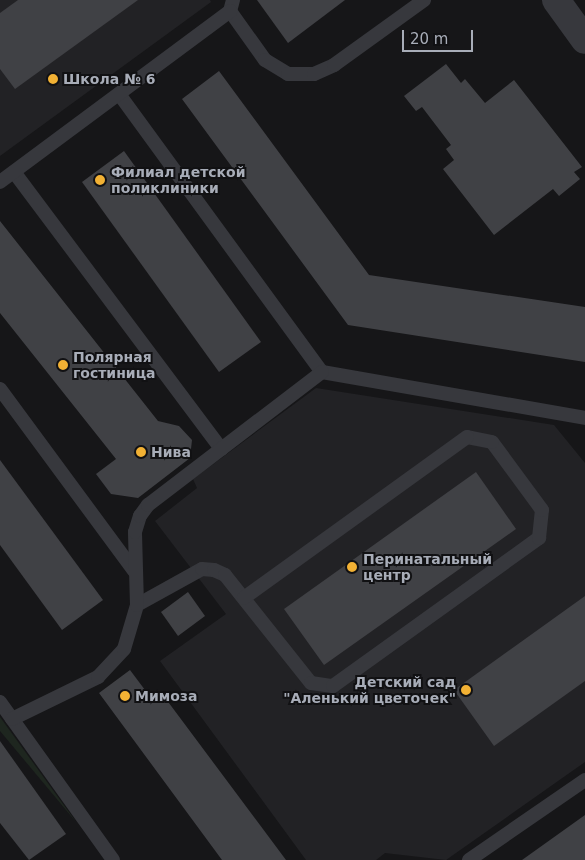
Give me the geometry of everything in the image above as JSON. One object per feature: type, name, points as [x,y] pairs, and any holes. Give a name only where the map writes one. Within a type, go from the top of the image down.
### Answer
[{"type":"street","points":[[556,0],[585,40]]},
{"type":"lane","points":[[0,182],[119,94],[231,5],[265,60],[288,74],[314,74],[334,65],[424,0]]},
{"type":"lane","points":[[119,94],[322,372],[585,418]]},
{"type":"lane","points":[[14,172],[221,449]]},
{"type":"lane","points":[[12,719],[98,677],[124,649],[137,605],[134,571],[135,532],[148,505],[322,372]]},
{"type":"lane","points":[[0,389],[134,571]]},
{"type":"lane","points":[[137,605],[202,569],[225,575],[311,683],[333,686],[539,538],[542,510],[492,442],[467,437],[244,598]]},
{"type":"lane","points":[[0,702],[111,859]]},
{"type":"lane","points":[[469,860],[585,780]]},
{"type":"shaded area","name":"Школа № 6","points":[[0,0],[210,0],[211,2],[0,156]]},
{"type":"shaded area","points":[[316,388],[554,425],[585,463],[585,762],[446,860],[385,853],[376,860],[306,860],[160,661],[226,614],[155,521],[197,488],[193,479]]},
{"type":"shaded area","points":[[0,717],[76,822],[0,731]]},
{"type":"building","points":[[18,0],[138,0],[15,89],[0,69],[0,13]]},
{"type":"building","points":[[257,0],[345,0],[288,43]]},
{"type":"building","points":[[446,64],[461,83],[465,79],[485,103],[514,80],[582,167],[574,172],[580,179],[559,196],[553,189],[494,235],[443,169],[454,160],[446,149],[451,145],[422,107],[416,111],[404,96]]},
{"type":"building","points":[[219,71],[369,275],[585,307],[585,362],[348,325],[182,99]]},
{"type":"building","points":[[124,151],[261,342],[219,372],[82,182]]},
{"type":"building","points":[[0,221],[158,421],[179,426],[192,440],[190,458],[138,498],[111,494],[96,474],[116,459],[0,313]]},
{"type":"building","points":[[0,460],[103,600],[62,630],[0,545]]},
{"type":"building","points":[[476,472],[516,529],[324,665],[284,609]]},
{"type":"building","points":[[188,592],[205,616],[178,636],[161,612]]},
{"type":"building","points":[[585,596],[585,681],[494,746],[454,690]]},
{"type":"building","points":[[130,670],[151,698],[160,691],[286,860],[222,860],[99,693]]},
{"type":"building","points":[[0,741],[66,834],[29,860],[0,823]]},
{"type":"building","points":[[585,815],[585,860],[522,860]]},
{"type":"place","name":"Школа № 6","points":[[53,79]]},
{"type":"place","name":"Филиал детской поликлиники","points":[[100,180]]},
{"type":"place","name":"Полярная гостиница","points":[[63,365]]},
{"type":"place","name":"Нива","points":[[141,452]]},
{"type":"place","name":"Перинатальный центр","points":[[352,567]]},
{"type":"place","name":"Детский сад \"Аленький цветочек\"","points":[[466,690]]},
{"type":"place","name":"Мимоза","points":[[125,696]]}]
